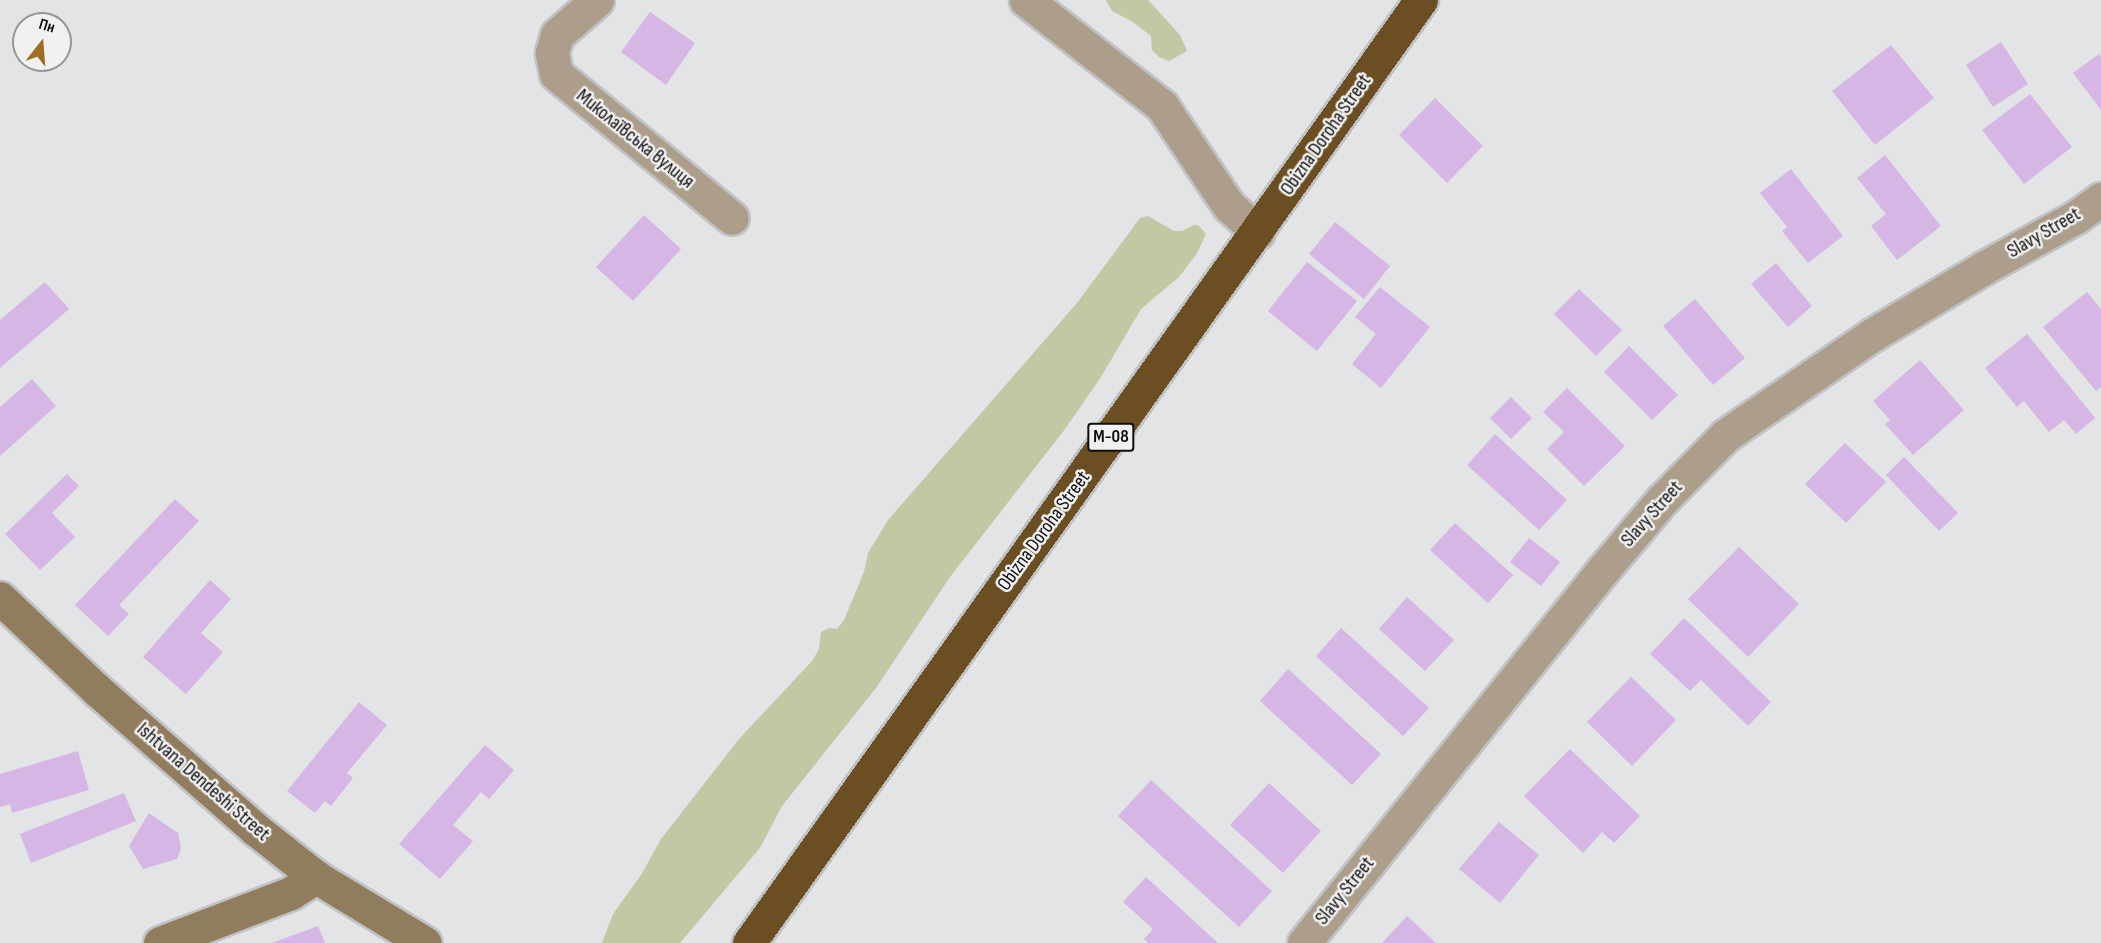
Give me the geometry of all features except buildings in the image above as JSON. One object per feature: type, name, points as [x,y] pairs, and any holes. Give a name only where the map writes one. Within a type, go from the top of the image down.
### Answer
[{"type":"highway","name":"Obizna Doroha Street","points":[[749,943],[1258,232],[1421,0]]},
{"type":"street","name":"Миколаївська вулиця","points":[[597,0],[557,35],[552,53],[556,74],[732,218]]},
{"type":"street","points":[[1026,0],[1162,106],[1229,206],[1258,232]]},
{"type":"street","name":"Slavy Street","points":[[1304,943],[1618,552],[1662,500],[1726,435],[1872,335],[1985,267],[2076,217],[2101,199]]},
{"type":"street","name":"Ishtvana Dendeshi Street","points":[[0,598],[97,690],[255,829],[316,877],[425,943]]},
{"type":"street","points":[[160,943],[291,893],[316,877]]},
{"type":"green space","points":[[1106,0],[1148,0],[1180,35],[1187,51],[1169,61],[1159,57],[1152,50],[1151,36],[1133,22],[1112,11]]},
{"type":"green space","points":[[1148,216],[1174,231],[1182,231],[1194,225],[1199,226],[1206,234],[1196,255],[1179,277],[1141,309],[1101,377],[1065,429],[950,577],[876,688],[782,806],[760,848],[680,943],[602,943],[613,914],[641,875],[661,839],[739,739],[812,661],[819,649],[821,632],[830,628],[837,629],[844,620],[864,572],[868,553],[888,520],[1077,303],[1140,218]]}]
